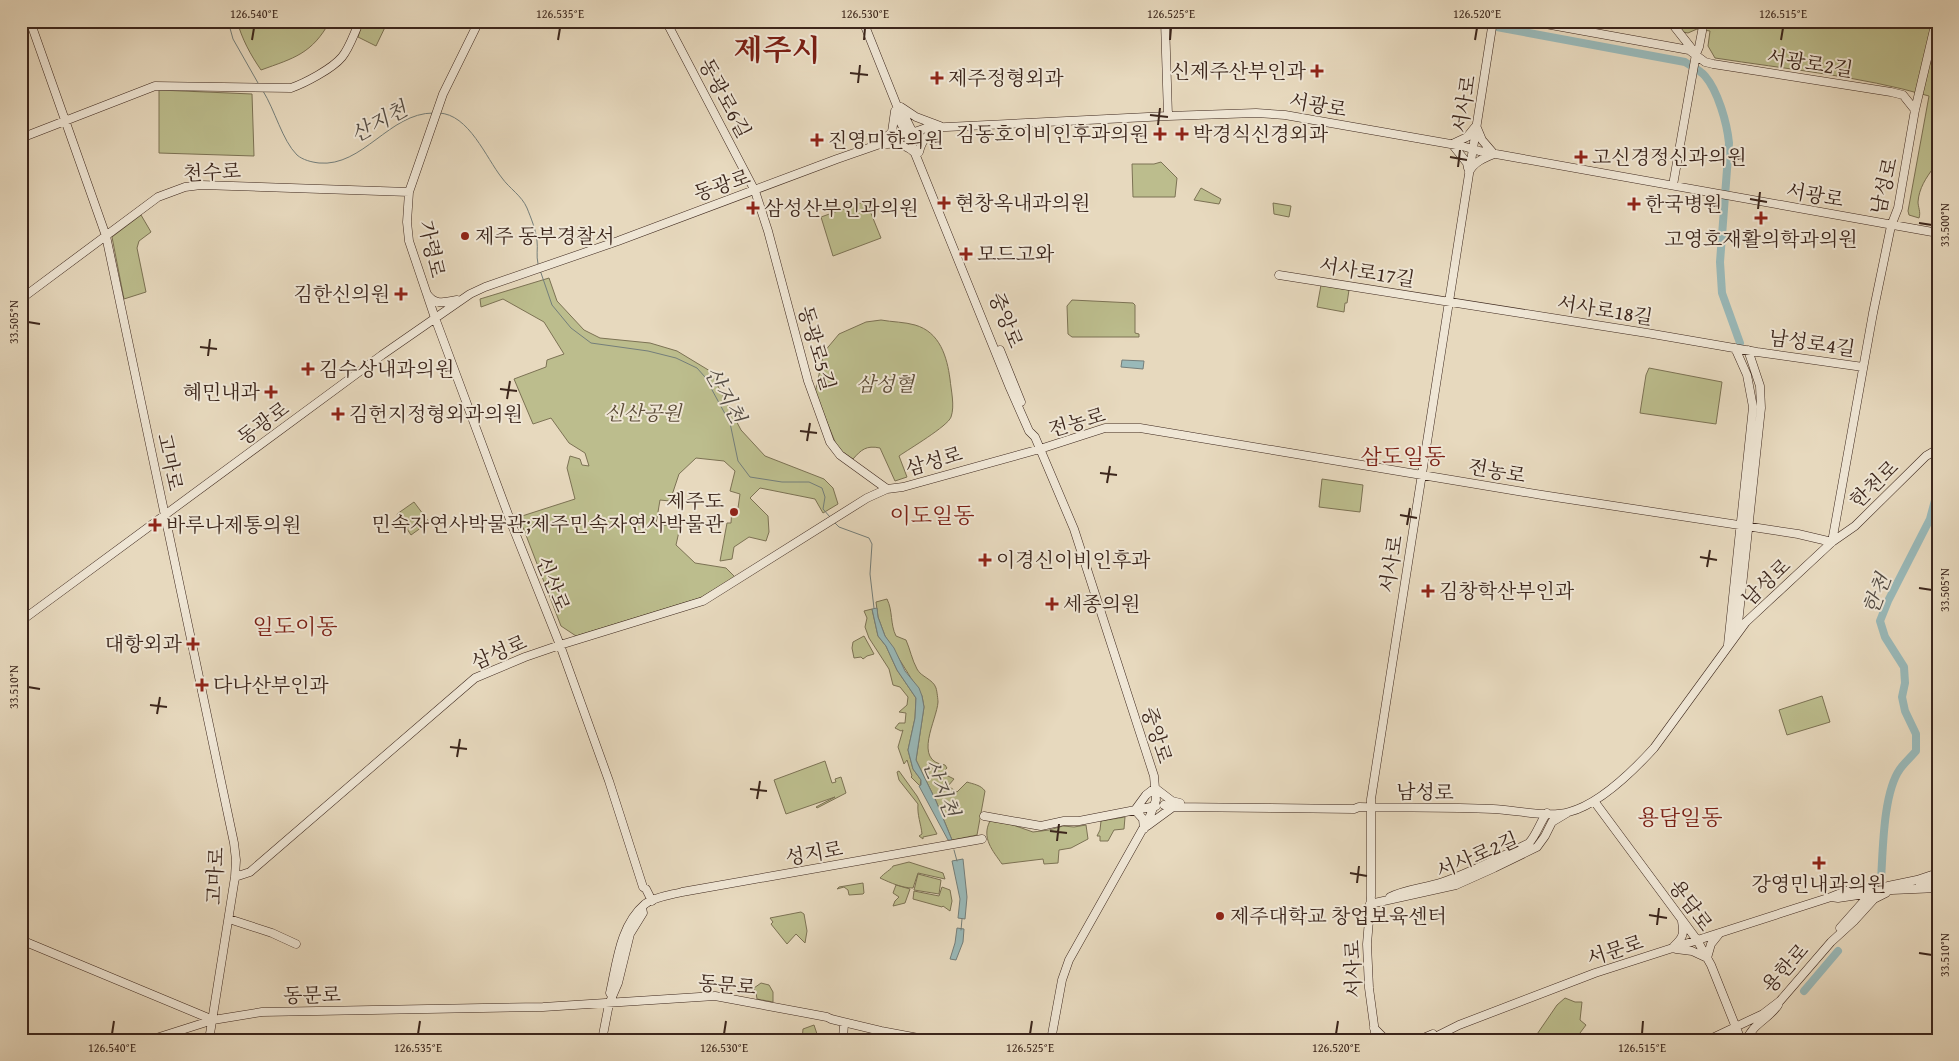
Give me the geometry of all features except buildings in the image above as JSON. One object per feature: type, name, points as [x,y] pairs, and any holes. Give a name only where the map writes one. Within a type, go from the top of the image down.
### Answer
[{"type":"main road","name":"고마로","points":[[30,21],[106,236],[234,843],[236,860],[235,878],[210,1040]]},
{"type":"main road","points":[[21,138],[155,86],[291,88],[300,85],[342,57],[360,21]]},
{"type":"main road","points":[[465,21],[478,24]]},
{"type":"main road","name":"동광로6길","points":[[666,21],[755,190]]},
{"type":"main road","name":"중앙로","points":[[863,21],[897,106],[898,117],[910,133],[1010,388],[1029,431],[1040,449],[1074,529],[1154,776],[1156,800],[1144,829],[1069,960],[1060,986],[1051,1040]]},
{"type":"main road","points":[[1165,21],[1168,116]]},
{"type":"main road","name":"서사로","points":[[1376,1040],[1368,959],[1370,807],[1493,21]]},
{"type":"main road","name":"서광로2길","points":[[1528,21],[1690,50],[1705,62],[1713,64],[1891,92],[1902,95],[1915,110]]},
{"type":"main road","points":[[1670,21],[1696,54]]},
{"type":"main road","points":[[1673,185],[1696,54],[1704,21]]},
{"type":"main road","name":"남성로","points":[[984,816],[1041,826],[1172,805],[1356,805],[1359,807],[1493,809],[1547,813],[1569,812],[1594,801],[1639,764],[1654,748],[1746,622],[1832,542],[1863,367],[1891,226],[1898,208],[1915,110],[1936,21]]},
{"type":"main road","name":"가령로","points":[[435,318],[409,241],[406,222],[409,192],[429,129],[443,94],[478,24]]},
{"type":"main road","points":[[877,145],[892,132],[897,106],[916,117],[942,127]]},
{"type":"main road","name":"서광로","points":[[910,133],[942,127],[1015,125],[1168,116],[1256,113],[1285,115],[1938,233]]},
{"type":"main road","points":[[1477,126],[1482,140],[1494,154],[1477,163],[1468,174],[1467,163],[1452,144],[1467,137],[1477,126]]},
{"type":"main road","points":[[877,145],[894,144],[917,152],[928,134],[942,127]]},
{"type":"main road","name":"동광로","points":[[21,621],[462,299],[485,287],[534,271],[910,133]]},
{"type":"main road","name":"천수로","points":[[21,299],[158,197],[185,187],[201,185],[409,192]]},
{"type":"main road","name":"동광로5길","points":[[755,190],[768,231],[808,381],[830,442],[840,455],[887,489]]},
{"type":"main road","name":"서사로17길","points":[[1279,275],[1448,302]]},
{"type":"main road","points":[[425,290],[430,299],[436,302],[462,299]]},
{"type":"main road","name":"서사로18길","points":[[1448,302],[1757,352]]},
{"type":"main road","name":"신산로","points":[[435,318],[512,525],[560,645],[636,863],[640,868],[647,886],[646,889],[652,901]]},
{"type":"main road","points":[[1735,348],[1748,375],[1753,407],[1737,633]]},
{"type":"main road","points":[[1728,645],[1761,408],[1760,386],[1748,350]]},
{"type":"main road","name":"남성로4길","points":[[1757,352],[1863,367]]},
{"type":"main road","name":"전농로","points":[[1040,449],[1105,428],[1140,428],[1745,527],[1798,534],[1832,542]]},
{"type":"main road","name":"한천로","points":[[1832,542],[1855,526],[1926,456],[1938,448]]},
{"type":"main road","name":"삼성로","points":[[235,878],[250,872],[475,678],[560,645],[703,601],[867,498],[887,489],[903,487],[1040,449]]},
{"type":"main road","points":[[1155,788],[1172,801],[1172,805],[1144,829],[1143,820],[1135,810],[1146,795],[1155,788]]},
{"type":"main road","name":"용담로","points":[[1594,801],[1697,940],[1708,958],[1741,1040]]},
{"type":"main road","name":"서사로2길","points":[[1370,904],[1456,885],[1524,854],[1537,847],[1552,822],[1569,812]]},
{"type":"main road","name":"서사로2길","points":[[1381,901],[1399,892],[1440,883],[1461,876],[1529,843],[1535,836],[1542,819],[1547,813]]},
{"type":"main road","name":"성지로","points":[[652,901],[682,892],[978,840]]},
{"type":"main road","points":[[1891,887],[1938,873]]},
{"type":"main road","points":[[1831,897],[1846,891],[1914,885],[1937,888]]},
{"type":"main road","name":"서문로","points":[[1429,1040],[1459,1025],[1595,973],[1831,897],[1872,896],[1891,887]]},
{"type":"main road","points":[[1846,928],[1858,911],[1855,911],[1856,902],[1851,896]]},
{"type":"main road","name":"용한로","points":[[1708,1040],[1763,1014],[1780,1001],[1855,911],[1872,896]]},
{"type":"main road","name":"용한로","points":[[1831,942],[1846,928],[1872,896]]},
{"type":"main road","points":[[602,1040],[610,992],[625,931],[638,909],[652,901]]},
{"type":"main road","points":[[610,1000],[618,983],[630,934],[643,913],[642,908]]},
{"type":"main road","name":"고마로","points":[[229,919],[272,932],[296,944]]},
{"type":"main road","points":[[1671,949],[1683,937],[1682,919]]},
{"type":"main road","points":[[1671,949],[1687,950],[1708,958],[1711,944],[1722,931]]},
{"type":"main road","points":[[21,940],[213,1020]]},
{"type":"main road","points":[[618,983],[621,996],[629,1001]]},
{"type":"main road","name":"동문로","points":[[619,1004],[629,1001],[721,996],[929,1040]]},
{"type":"main road","name":"동문로","points":[[150,1040],[213,1020],[262,1012],[523,1008],[610,1000],[623,1005],[719,1000],[826,1020],[831,1019]]},
{"type":"main road","points":[[1748,1040],[1752,1029],[1772,1014],[1780,1001]]},
{"type":"main road","points":[[843,1040],[844,1023]]},
{"type":"main road","name":"서문로","points":[[1419,1040],[1459,1025]]},
{"type":"main road","points":[[1370,1040],[1374,1028],[1386,1040]]},
{"type":"green space","points":[[237,21],[330,21],[309,48],[293,58],[261,70],[241,34]]},
{"type":"green space","points":[[363,21],[370,21],[374,26],[378,21],[388,21],[376,46],[358,37]]},
{"type":"green space","points":[[1675,21],[1938,21],[1938,167],[1934,167],[1921,188],[1918,202],[1919,218],[1909,215],[1908,211],[1929,96],[1850,78],[1715,58],[1708,46],[1710,31],[1697,29],[1688,33],[1683,32]]},
{"type":"green space","points":[[159,90],[252,94],[254,156],[159,153]]},
{"type":"green space","points":[[1161,162],[1177,178],[1175,197],[1133,197],[1132,164],[1154,164]]},
{"type":"green space","points":[[1201,188],[1221,199],[1219,204],[1194,200]]},
{"type":"green space","points":[[866,201],[881,238],[833,256],[821,217]]},
{"type":"green space","points":[[1273,203],[1291,206],[1289,217],[1274,214]]},
{"type":"green space","points":[[141,215],[151,232],[139,241],[137,248],[146,292],[124,299],[112,237]]},
{"type":"green space","name":"신산공원","points":[[549,278],[557,301],[584,330],[600,338],[650,343],[677,351],[710,371],[741,430],[765,456],[824,479],[833,488],[838,504],[823,513],[815,499],[760,488],[750,498],[768,516],[769,532],[766,541],[749,537],[734,547],[732,559],[720,561],[727,523],[731,523],[732,508],[738,508],[740,494],[730,491],[735,471],[724,461],[696,458],[679,474],[670,501],[660,500],[656,524],[680,527],[676,545],[695,563],[726,568],[735,577],[700,598],[576,636],[561,626],[519,517],[575,499],[567,468],[570,456],[580,459],[582,465],[589,466],[585,453],[569,443],[551,418],[533,424],[514,379],[546,367],[547,360],[564,354],[544,322],[503,299],[481,307],[480,299]]},
{"type":"green space","points":[[1321,285],[1349,290],[1344,312],[1317,307]]},
{"type":"green space","points":[[1072,300],[1133,303],[1135,305],[1135,333],[1139,334],[1139,337],[1072,337],[1068,334],[1067,306]]},
{"type":"green space","name":"삼성혈","points":[[881,320],[907,323],[924,328],[936,339],[947,362],[953,408],[948,421],[899,456],[907,477],[895,481],[880,448],[871,447],[864,449],[853,459],[838,449],[815,393],[824,352],[839,334],[866,322]]},
{"type":"green space","points":[[1649,368],[1722,382],[1716,424],[1640,413],[1646,375]]},
{"type":"green space","points":[[1322,479],[1363,485],[1360,512],[1319,507]]},
{"type":"green space","points":[[414,502],[429,522],[411,535],[397,514]]},
{"type":"green space","points":[[887,599],[896,636],[906,640],[917,669],[936,688],[938,702],[929,739],[928,748],[930,756],[935,762],[945,765],[947,768],[944,771],[946,775],[954,779],[948,786],[957,792],[967,782],[979,786],[985,791],[977,835],[952,840],[916,760],[924,707],[922,696],[885,636],[878,617],[876,602]]},
{"type":"green space","points":[[872,609],[878,636],[886,646],[897,670],[916,698],[915,718],[908,750],[913,769],[921,780],[920,786],[911,777],[907,760],[904,764],[898,747],[903,730],[895,728],[899,723],[905,723],[906,713],[899,712],[907,705],[908,697],[900,687],[893,685],[889,669],[869,638],[865,627],[867,618],[864,611]]},
{"type":"green space","points":[[864,636],[874,654],[863,659],[861,657],[854,658],[853,642]]},
{"type":"green space","points":[[1822,696],[1830,722],[1787,735],[1779,710]]},
{"type":"green space","points":[[825,761],[832,783],[836,782],[835,779],[841,777],[846,793],[817,808],[835,797],[786,814],[774,780]]},
{"type":"green space","points":[[899,771],[917,796],[937,834],[923,837],[923,839],[919,836],[922,834],[918,804],[899,780],[897,772]]},
{"type":"green space","points":[[1125,817],[1124,829],[1114,830],[1108,841],[1100,841],[1100,836],[1097,836],[1101,821]]},
{"type":"green space","points":[[990,821],[1010,824],[1033,832],[1063,826],[1086,825],[1088,839],[1071,848],[1059,850],[1058,863],[1044,864],[1043,859],[1002,864],[987,839]]},
{"type":"green space","points":[[909,862],[943,873],[945,879],[918,873],[913,888],[909,888],[880,878],[893,866]]},
{"type":"green space","points":[[918,874],[941,880],[939,894],[914,890]]},
{"type":"green space","points":[[863,883],[863,894],[849,895],[848,890],[844,887],[837,889],[839,887]]},
{"type":"green space","points":[[896,885],[910,889],[905,903],[893,906],[899,897],[893,893]]},
{"type":"green space","points":[[942,887],[950,890],[952,901],[950,911],[943,906],[913,899],[914,891],[939,896]]},
{"type":"green space","points":[[801,912],[804,914],[807,931],[805,943],[796,934],[787,944],[771,924],[773,922],[770,918]]},
{"type":"green space","points":[[761,983],[769,985],[773,992],[773,1002],[757,999],[754,988]]},
{"type":"green space","points":[[1565,998],[1575,1002],[1582,1002],[1580,1020],[1586,1025],[1577,1037],[1571,1035],[1567,1040],[1533,1040],[1557,1005]]},
{"type":"green space","points":[[814,1025],[819,1040],[802,1040],[803,1029]]},
{"type":"water","points":[[1122,360],[1144,361],[1143,369],[1121,367]]},
{"type":"water","points":[[877,608],[878,617],[885,636],[894,648],[905,671],[919,688],[922,696],[924,707],[916,760],[952,840],[948,840],[919,786],[921,785],[921,780],[913,769],[908,750],[915,718],[916,698],[897,670],[886,646],[878,636],[872,609]]},
{"type":"water","points":[[963,859],[967,897],[965,919],[958,918],[960,899],[952,861]]},
{"type":"water","points":[[957,928],[964,929],[963,942],[956,960],[950,959]]},
{"type":"waterway","name":"산지천","points":[[228,21],[233,39],[258,83]]},
{"type":"waterway","points":[[1473,21],[1475,23],[1685,62],[1698,70],[1710,82],[1721,108],[1729,143],[1720,262],[1722,293],[1740,343]]},
{"type":"waterway","name":"산지천","points":[[263,91],[292,149],[302,158],[319,163],[335,162],[349,157],[403,121],[417,115],[433,113]]},
{"type":"waterway","name":"산지천","points":[[439,113],[450,115],[468,129],[502,178],[525,204],[536,233],[538,264]]},
{"type":"waterway","name":"한천","points":[[1938,202],[1935,219],[1938,269]]},
{"type":"waterway","name":"산지천","points":[[540,270],[552,305],[571,328],[591,343],[648,351],[676,358],[697,368],[705,377],[730,423],[738,461],[750,477],[782,482],[809,482],[822,488],[825,497],[823,509],[830,517]]},
{"type":"waterway","name":"한천","points":[[1938,321],[1938,371]]},
{"type":"waterway","name":"한천","points":[[1881,880],[1883,838],[1890,792],[1894,779],[1900,769],[1916,751],[1916,734],[1905,711],[1902,697],[1905,683],[1904,667],[1885,637],[1880,621],[1888,601],[1930,519],[1938,489]]},
{"type":"waterway","name":"산지천","points":[[834,522],[839,527],[869,538],[872,544],[870,574],[874,608]]},
{"type":"waterway","name":"산지천","points":[[954,850],[957,861]]},
{"type":"waterway","name":"산지천","points":[[961,930],[962,919]]},
{"type":"waterway","name":"한천","points":[[1804,991],[1838,951]]},
{"type":"place","name":"신제주산부인과","points":[[1317,71]]},
{"type":"place","name":"제주정형외과","points":[[937,78]]},
{"type":"place","name":"김동호이비인후과의원","points":[[1160,134]]},
{"type":"place","name":"박경식신경외과","points":[[1182,134]]},
{"type":"place","name":"진영미한의원","points":[[817,140]]},
{"type":"place","name":"고신경정신과의원","points":[[1581,157]]},
{"type":"place","name":"현창옥내과의원","points":[[944,203]]},
{"type":"place","name":"한국병원","points":[[1634,204]]},
{"type":"place","name":"삼성산부인과의원","points":[[753,208]]},
{"type":"place","name":"고영호재활의학과의원","points":[[1761,218]]},
{"type":"place","name":"제주 동부경찰서","points":[[465,236]]},
{"type":"place","name":"모드고와","points":[[966,254]]},
{"type":"place","name":"김한신의원","points":[[401,294]]},
{"type":"place","name":"김수상내과의원","points":[[308,369]]},
{"type":"place","name":"혜민내과","points":[[271,392]]},
{"type":"place","name":"김헌지정형외과의원","points":[[338,414]]},
{"type":"place","name":"제주도 민속자연사박물관;제주민속자연사박물관","points":[[734,512]]},
{"type":"place","name":"바루나제통의원","points":[[155,525]]},
{"type":"place","name":"이경신이비인후과","points":[[985,560]]},
{"type":"place","name":"김창학산부인과","points":[[1428,591]]},
{"type":"place","name":"세종의원","points":[[1052,604]]},
{"type":"place","name":"대항외과","points":[[193,644]]},
{"type":"place","name":"다나산부인과","points":[[202,685]]},
{"type":"place","name":"강영민내과의원","points":[[1819,863]]},
{"type":"place","name":"제주대학교 창업보육센터","points":[[1220,916]]},
{"type":"district","name":"제주시","points":[[777,50]]},
{"type":"district","name":"삼도일동","points":[[1403,456]]},
{"type":"district","name":"이도일동","points":[[932,515]]},
{"type":"district","name":"일도이동","points":[[295,626]]},
{"type":"district","name":"용담일동","points":[[1680,817]]}]
